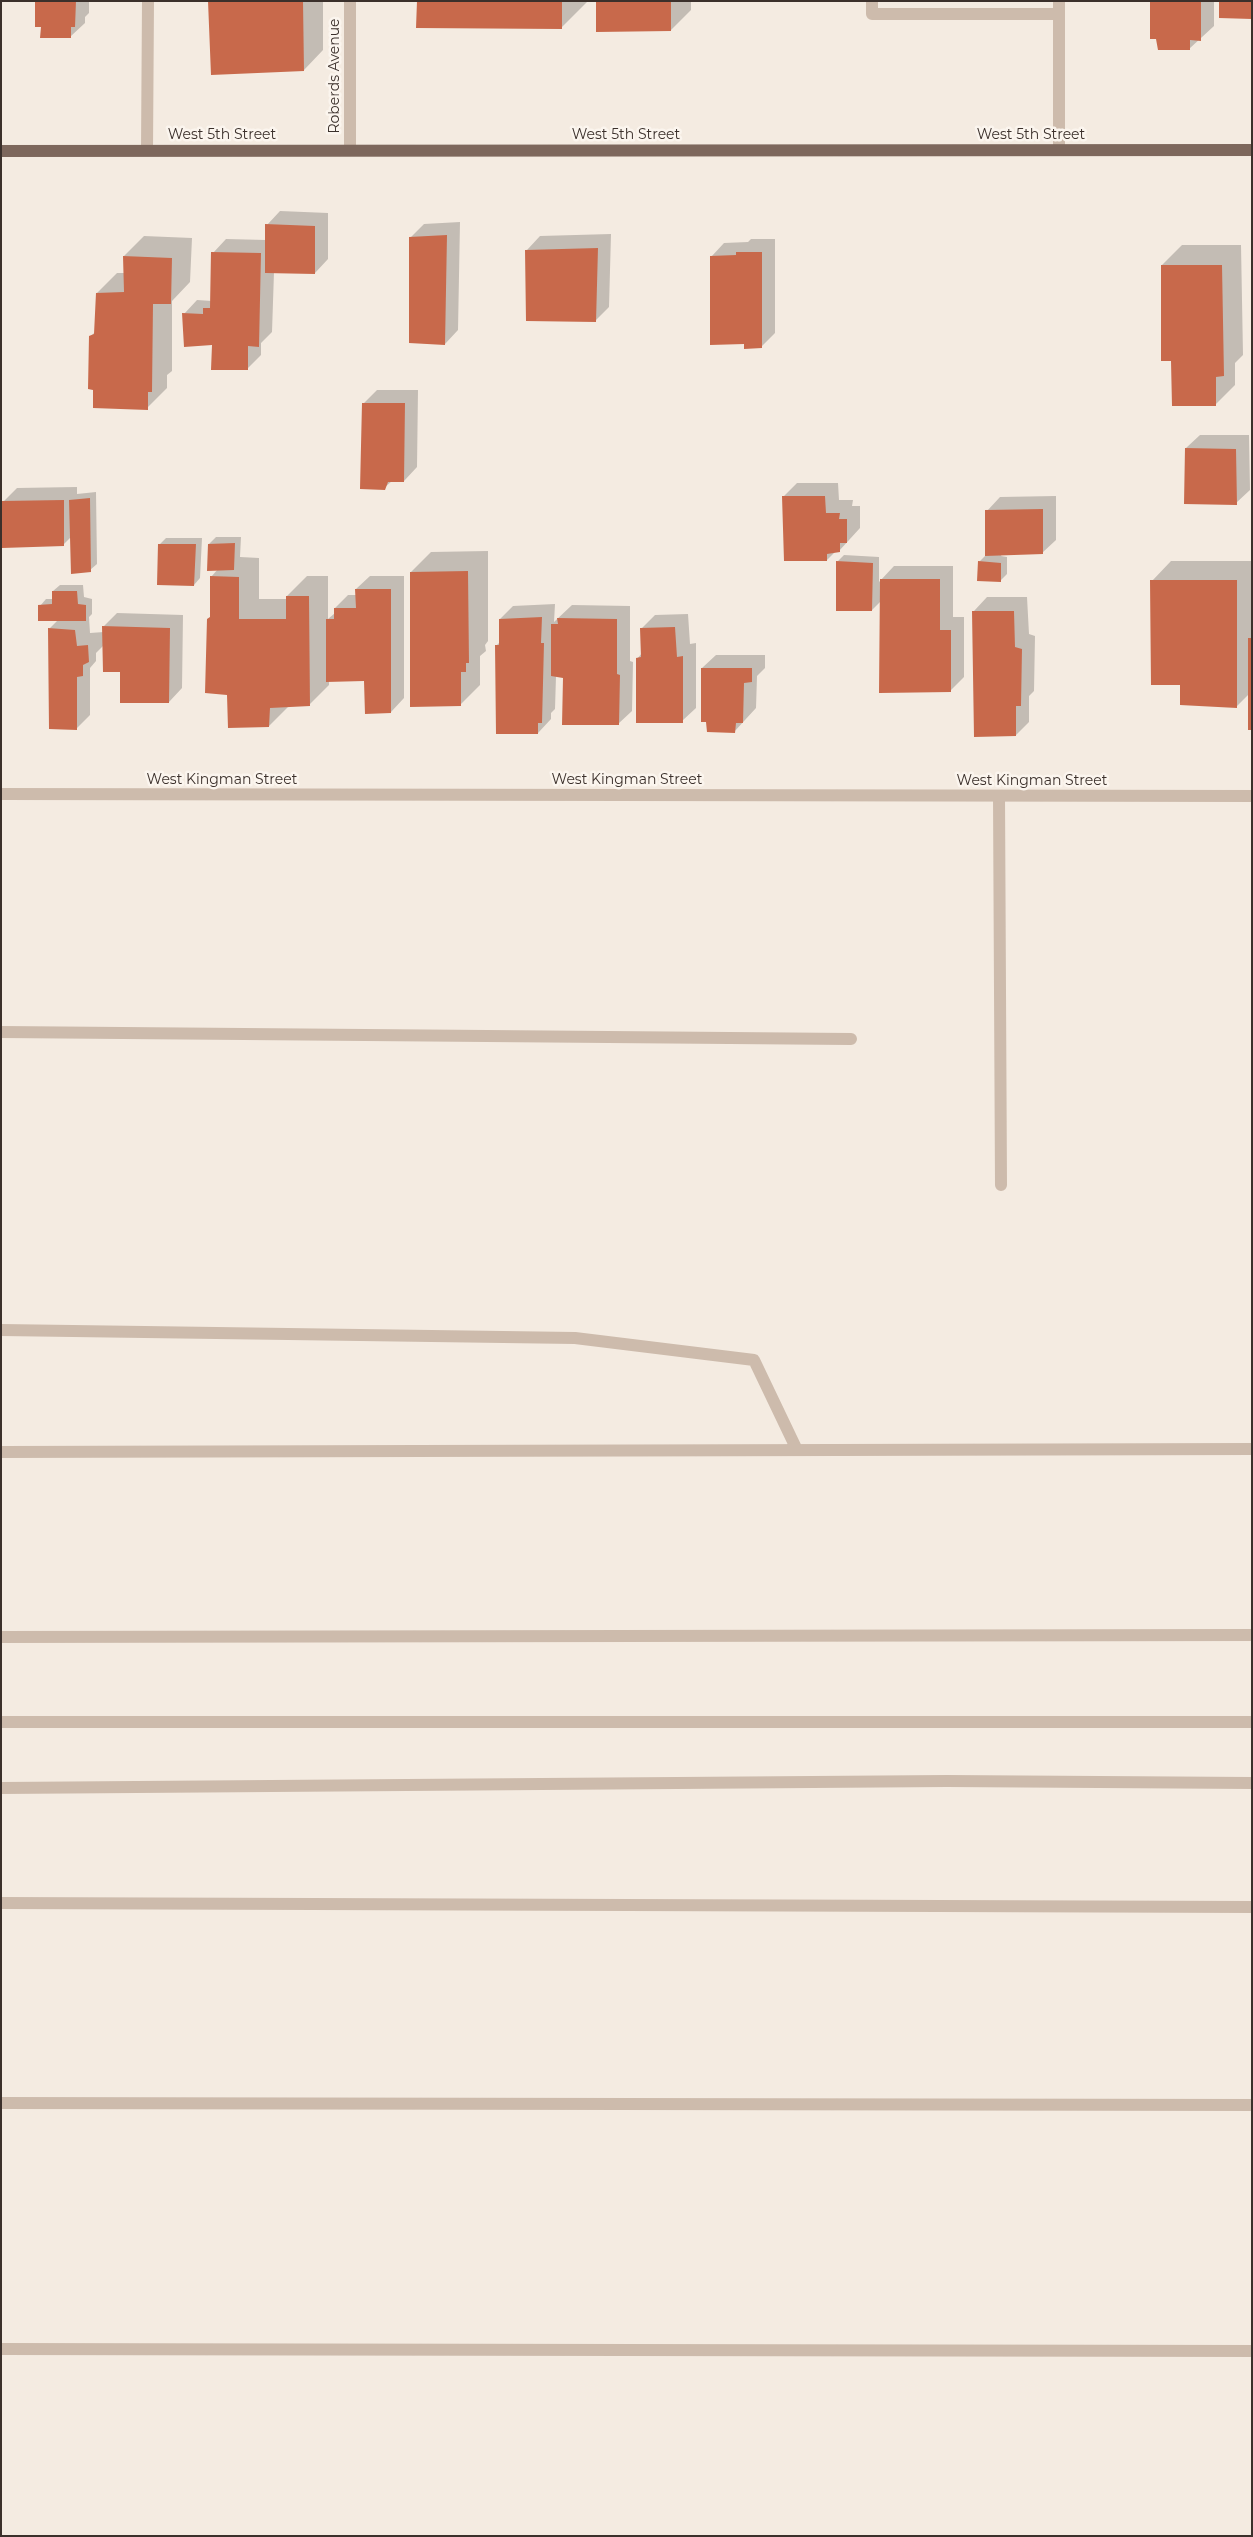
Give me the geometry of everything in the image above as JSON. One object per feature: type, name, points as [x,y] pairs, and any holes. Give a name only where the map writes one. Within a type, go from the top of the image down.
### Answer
[{"type":"main road","name":"West 5th Street","points":[[1,151],[1252,150]]},
{"type":"street","points":[[147,150],[148,1]]},
{"type":"street","name":"Roberds Avenue","points":[[350,1],[350,150]]},
{"type":"street","points":[[872,8],[1059,8],[1059,150]]},
{"type":"street","name":"West Kingman Street","points":[[1,794],[1252,796]]},
{"type":"street","points":[[999,796],[1001,1185]]},
{"type":"street","points":[[1,1032],[851,1039]]},
{"type":"street","points":[[1,1330],[575,1338],[754,1360],[797,1450]]},
{"type":"street","points":[[1,1452],[1252,1449]]},
{"type":"street","points":[[1,1637],[1252,1635]]},
{"type":"street","points":[[1,1722],[1252,1722]]},
{"type":"street","points":[[1,1788],[947,1781],[1252,1783]]},
{"type":"street","points":[[1,1903],[1252,1907]]},
{"type":"street","points":[[1,2104],[1252,2105]]},
{"type":"street","points":[[1,2350],[1252,2351]]},
{"type":"building","points":[[35,1],[76,1],[75,27],[71,27],[71,38],[40,38],[41,27],[35,27]]},
{"type":"building","points":[[208,1],[303,1],[304,71],[211,75]]},
{"type":"building","points":[[417,1],[562,1],[562,29],[416,28]]},
{"type":"building","points":[[596,1],[671,1],[671,31],[596,32]]},
{"type":"building","points":[[1150,1],[1201,1],[1201,41],[1190,40],[1190,50],[1158,50],[1156,39],[1150,39]]},
{"type":"building","points":[[1219,1],[1252,1],[1252,19],[1219,18]]},
{"type":"building","points":[[265,224],[315,226],[315,274],[265,273]]},
{"type":"building","points":[[447,235],[445,345],[409,343],[409,237]]},
{"type":"building","points":[[598,248],[596,322],[526,321],[525,250]]},
{"type":"building","points":[[211,252],[261,253],[259,347],[248,346],[248,370],[211,370],[212,345],[184,347],[182,313],[203,314],[203,308],[210,308]]},
{"type":"building","points":[[736,252],[762,252],[762,348],[744,349],[744,344],[710,345],[710,256],[736,255]]},
{"type":"building","points":[[123,256],[172,258],[171,304],[153,304],[152,392],[148,392],[148,410],[93,408],[93,390],[88,389],[89,336],[94,334],[96,293],[124,292]]},
{"type":"building","points":[[1161,265],[1222,265],[1224,376],[1216,377],[1216,406],[1172,406],[1171,361],[1161,361]]},
{"type":"building","points":[[362,403],[405,403],[404,482],[388,482],[385,490],[360,489]]},
{"type":"building","points":[[1185,448],[1236,449],[1237,505],[1184,504]]},
{"type":"building","points":[[782,496],[825,496],[826,513],[840,513],[839,519],[847,519],[847,543],[840,543],[840,552],[827,554],[827,561],[784,561]]},
{"type":"building","points":[[90,498],[91,572],[71,574],[69,500]]},
{"type":"building","points":[[64,500],[64,546],[2,548],[2,501]]},
{"type":"building","points":[[1043,509],[1043,554],[985,556],[985,510]]},
{"type":"building","points":[[235,543],[234,570],[207,571],[208,544]]},
{"type":"building","points":[[158,544],[196,544],[194,586],[157,585]]},
{"type":"building","points":[[836,561],[873,563],[872,611],[836,611]]},
{"type":"building","points":[[978,561],[1001,563],[1001,582],[977,581]]},
{"type":"building","points":[[468,571],[469,663],[466,663],[466,672],[461,672],[461,706],[410,707],[410,572]]},
{"type":"building","points":[[210,576],[239,577],[239,619],[286,619],[286,596],[309,596],[310,706],[270,708],[269,727],[228,728],[227,695],[205,693],[207,619],[210,617]]},
{"type":"building","points":[[880,579],[940,579],[940,630],[951,630],[951,692],[879,693]]},
{"type":"building","points":[[1150,580],[1237,580],[1237,708],[1180,705],[1180,685],[1151,685]]},
{"type":"building","points":[[355,589],[391,589],[391,713],[365,714],[364,681],[326,682],[326,619],[334,619],[334,608],[356,608]]},
{"type":"building","points":[[52,591],[77,591],[78,604],[86,605],[86,621],[38,621],[38,605],[52,604]]},
{"type":"building","points":[[972,611],[1014,611],[1015,647],[1022,649],[1021,706],[1016,706],[1016,736],[974,737]]},
{"type":"building","points":[[542,617],[541,643],[544,643],[542,723],[538,723],[538,734],[496,734],[495,645],[499,645],[499,619]]},
{"type":"building","points":[[557,618],[617,619],[617,674],[620,675],[619,725],[562,725],[563,678],[551,676],[551,624],[558,624]]},
{"type":"building","points":[[102,626],[170,628],[169,703],[120,703],[120,672],[103,672]]},
{"type":"building","points":[[675,627],[677,657],[683,656],[683,723],[636,723],[636,658],[641,657],[640,628]]},
{"type":"building","points":[[48,628],[75,630],[77,646],[88,645],[89,662],[83,665],[83,676],[77,677],[77,730],[49,729]]},
{"type":"building","points":[[1248,638],[1252,638],[1252,730],[1248,730]]},
{"type":"building","points":[[701,668],[752,668],[752,682],[744,683],[743,723],[736,723],[735,733],[707,732],[706,722],[701,722]]}]
